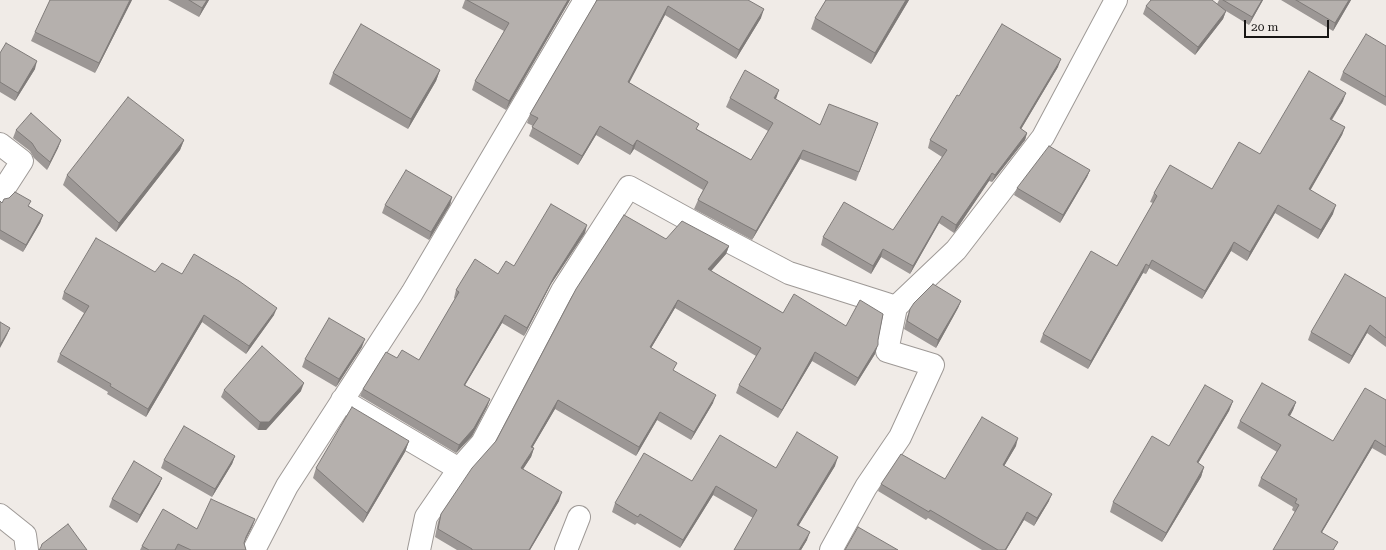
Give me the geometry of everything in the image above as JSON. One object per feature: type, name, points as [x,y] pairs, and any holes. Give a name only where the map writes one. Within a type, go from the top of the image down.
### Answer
[{"type":"street","points":[[254,550],[287,486],[412,293],[585,0]]},
{"type":"street","points":[[831,550],[866,487],[900,437],[933,365],[887,351],[896,306],[956,250],[1043,137],[1116,0]]},
{"type":"street","points":[[0,144],[22,161],[0,195]]},
{"type":"street","points":[[419,550],[426,517],[459,469],[482,443],[562,291],[629,187],[789,273],[896,306]]},
{"type":"street","points":[[342,400],[459,469]]},
{"type":"street","points":[[0,515],[24,535],[27,550]]},
{"type":"street","points":[[566,550],[579,517]]},
{"type":"building","points":[[50,0],[130,0],[99,63],[35,32]]},
{"type":"building","points":[[189,0],[207,0],[202,8]]},
{"type":"building","points":[[467,0],[568,0],[509,101],[475,81],[509,23]]},
{"type":"building","points":[[597,0],[748,0],[764,9],[739,50],[668,6],[628,82],[699,124],[696,129],[751,160],[773,123],[730,98],[745,70],[779,90],[774,98],[820,125],[829,104],[878,123],[859,172],[803,150],[756,231],[698,200],[708,182],[637,140],[633,146],[600,126],[582,156],[532,127],[538,118],[530,114]]},
{"type":"building","points":[[826,0],[906,0],[875,53],[815,18]]},
{"type":"building","points":[[1151,0],[1212,0],[1226,11],[1198,47],[1146,6]]},
{"type":"building","points":[[1223,0],[1262,0],[1252,17]]},
{"type":"building","points":[[1296,0],[1349,0],[1335,23]]},
{"type":"building","points":[[361,24],[440,70],[411,119],[333,73]]},
{"type":"building","points":[[1002,24],[1061,59],[1020,128],[1027,133],[995,175],[992,173],[956,225],[942,216],[913,266],[883,249],[873,266],[823,237],[844,202],[893,230],[947,150],[930,140],[957,95],[959,96]]},
{"type":"building","points":[[1366,34],[1386,46],[1386,97],[1343,72]]},
{"type":"building","points":[[6,43],[37,61],[18,93],[0,82],[0,53]]},
{"type":"building","points":[[1309,71],[1346,93],[1330,119],[1345,127],[1309,189],[1336,205],[1321,230],[1278,205],[1250,252],[1234,242],[1205,291],[1152,260],[1149,266],[1146,264],[1091,361],[1043,334],[1091,251],[1117,266],[1157,196],[1154,193],[1170,165],[1212,189],[1239,142],[1260,154]]},
{"type":"building","points":[[128,97],[184,140],[119,223],[67,175]]},
{"type":"building","points":[[31,113],[61,140],[50,162],[37,151],[32,143],[16,130]]},
{"type":"building","points":[[1049,146],[1090,170],[1063,215],[1017,188]]},
{"type":"building","points":[[406,170],[452,197],[431,232],[385,205]]},
{"type":"building","points":[[15,192],[31,201],[28,206],[43,215],[26,245],[0,230],[0,201],[2,203],[4,199],[9,198]]},
{"type":"building","points":[[551,204],[587,225],[554,277],[527,328],[505,315],[464,385],[490,399],[474,428],[459,445],[363,389],[386,352],[397,358],[402,350],[419,360],[459,292],[456,290],[475,259],[498,274],[506,261],[514,266]]},
{"type":"building","points":[[624,215],[666,239],[682,221],[729,246],[708,269],[783,313],[794,294],[846,326],[860,300],[883,314],[878,345],[858,378],[815,352],[782,410],[739,385],[761,348],[678,300],[650,347],[677,363],[673,370],[716,395],[694,432],[660,412],[639,447],[558,400],[531,447],[534,448],[521,468],[562,492],[529,550],[472,550],[438,529],[441,514],[472,468],[496,441],[576,289]]},
{"type":"building","points":[[96,238],[155,272],[162,263],[182,274],[194,254],[239,281],[277,308],[249,346],[204,315],[148,409],[110,386],[111,384],[60,354],[89,306],[64,292]]},
{"type":"building","points":[[1345,274],[1386,298],[1386,338],[1370,325],[1352,356],[1311,332]]},
{"type":"building","points":[[933,284],[961,301],[938,340],[907,321],[910,309],[914,303]]},
{"type":"building","points":[[329,318],[365,339],[339,379],[305,359]]},
{"type":"building","points":[[0,322],[10,328],[0,345]]},
{"type":"building","points":[[262,346],[304,383],[269,422],[260,422],[224,390]]},
{"type":"building","points":[[1262,383],[1296,402],[1288,415],[1333,441],[1365,388],[1386,400],[1386,447],[1375,440],[1321,532],[1338,542],[1333,550],[1273,550],[1299,505],[1295,503],[1297,499],[1261,478],[1281,445],[1240,421]]},
{"type":"building","points":[[1205,385],[1233,401],[1197,462],[1204,467],[1166,533],[1113,502],[1152,436],[1169,446]]},
{"type":"building","points":[[352,407],[409,441],[367,513],[316,468]]},
{"type":"building","points":[[982,417],[1018,438],[1003,465],[1052,494],[1037,518],[1027,512],[1005,550],[998,550],[930,510],[929,512],[881,484],[901,454],[945,479]]},
{"type":"building","points":[[184,426],[235,456],[215,489],[164,460]]},
{"type":"building","points":[[797,432],[838,457],[797,525],[810,532],[799,550],[734,550],[757,510],[716,486],[683,540],[640,514],[638,517],[615,503],[644,453],[692,481],[720,435],[776,468]]},
{"type":"building","points":[[134,461],[162,478],[140,515],[112,499]]},
{"type":"building","points":[[211,499],[255,519],[244,543],[246,550],[191,550],[178,544],[175,550],[149,550],[142,546],[163,509],[197,529]]},
{"type":"building","points":[[68,524],[87,550],[39,550],[42,544]]},
{"type":"building","points":[[858,527],[898,550],[845,550]]}]
